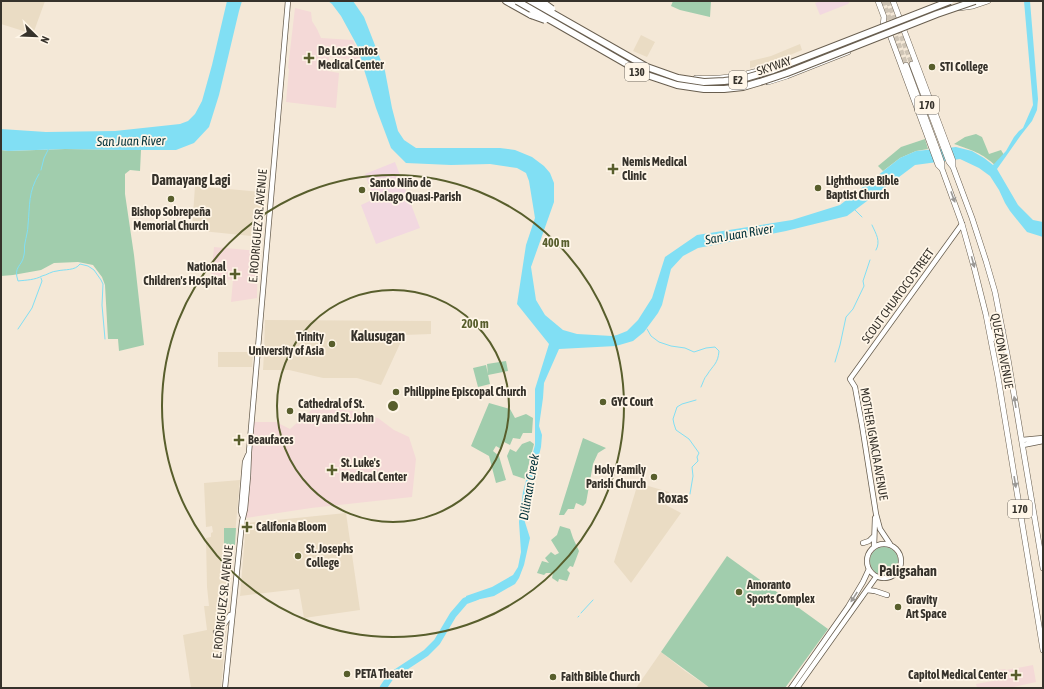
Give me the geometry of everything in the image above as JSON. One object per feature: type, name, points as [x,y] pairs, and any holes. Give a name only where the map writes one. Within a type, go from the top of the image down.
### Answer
[{"type":"highway","points":[[506,1],[531,15],[570,31],[644,73],[677,84],[704,87],[742,85],[760,80],[809,59],[823,49]]},
{"type":"highway","name":"SKYWAY","points":[[516,1],[644,74],[677,85],[704,89],[743,87],[760,82],[787,73],[937,14],[975,1]]},
{"type":"highway","name":"SKYWAY","points":[[533,1],[647,67],[678,78],[704,82],[742,79],[766,73],[950,1]]},
{"type":"highway","points":[[541,1],[579,30],[646,68],[678,80],[704,83],[742,81],[786,69],[837,52],[846,53]]},
{"type":"highway","points":[[954,9],[966,1]]},
{"type":"main road","name":"E. RODRIGUEZ SR. AVENUE","points":[[225,688],[242,518],[245,509],[288,1]]},
{"type":"main road","name":"130","points":[[511,1],[643,76],[677,87],[713,91],[744,88],[778,79],[904,30],[972,1]]},
{"type":"main road","name":"130","points":[[533,1],[648,65],[678,76],[711,79],[751,73],[773,67],[945,1]]},
{"type":"main road","points":[[878,1],[884,17],[883,26]]},
{"type":"main road","points":[[893,1],[945,144]]},
{"type":"main road","name":"130","points":[[954,9],[973,6],[988,1]]},
{"type":"main road","points":[[900,19],[890,35],[934,147]]},
{"type":"main road","name":"170","points":[[934,147],[909,65],[945,144]]},
{"type":"main road","name":"QUEZON AVENUE","points":[[945,144],[972,218],[995,292],[1043,568]]},
{"type":"main road","name":"QUEZON AVENUE","points":[[934,147],[962,224],[986,315],[998,376],[1043,650]]},
{"type":"main road","name":"SCOUT CHUATOCO STREET","points":[[850,379],[962,224]]},
{"type":"main road","points":[[994,358],[992,333],[998,328],[1000,328],[1003,332]]},
{"type":"main road","name":"MOTHER IGNACIA AVENUE","points":[[850,379],[855,387],[876,514],[880,529],[890,544]]},
{"type":"main road","points":[[1022,442],[1043,438]]},
{"type":"main road","points":[[1022,442],[1043,441]]},
{"type":"main road","name":"MOTHER IGNACIA AVENUE","points":[[874,547],[876,514]]},
{"type":"main road","points":[[862,543],[868,541],[874,536]]},
{"type":"main road","points":[[883,544],[890,544],[900,553],[902,561],[900,567],[897,573],[890,577],[876,577],[869,569],[867,564],[870,551],[874,547],[883,544]]},
{"type":"main road","points":[[791,688],[848,607],[864,582],[869,569]]},
{"type":"main road","points":[[797,688],[876,577]]},
{"type":"main road","points":[[866,590],[887,595]]},
{"type":"main road","points":[[216,632],[225,623],[232,612]]},
{"type":"shaded area","points":[[1,1],[45,1],[33,34],[1,24]]},
{"type":"shaded area","points":[[821,1],[850,1],[848,4],[820,15],[815,3]]},
{"type":"shaded area","name":"De Los Santos Medical Center","points":[[295,8],[311,12],[312,21],[321,38],[353,40],[361,60],[329,57],[328,71],[339,73],[336,108],[286,102],[288,68]]},
{"type":"shaded area","points":[[641,35],[655,42],[647,57],[633,51]]},
{"type":"shaded area","points":[[800,44],[802,50],[773,62],[750,68],[750,61],[771,56]]},
{"type":"shaded area","points":[[395,162],[420,228],[376,244],[361,205],[374,199],[365,174]]},
{"type":"shaded area","points":[[195,186],[263,192],[260,237],[192,230]]},
{"type":"shaded area","name":"National Children's Hospital","points":[[214,247],[258,251],[257,298],[231,302],[233,280],[211,278]]},
{"type":"shaded area","name":"Trinity University of Asia","points":[[265,320],[431,321],[431,334],[404,335],[381,385],[357,378],[323,378],[289,370],[263,370]]},
{"type":"shaded area","points":[[218,352],[253,352],[252,367],[218,367]]},
{"type":"shaded area","name":"St. Luke's Medical Center","points":[[315,407],[353,411],[378,418],[394,430],[409,437],[416,459],[412,497],[311,508],[246,518],[254,422],[276,422],[290,429]]},
{"type":"shaded area","points":[[240,480],[221,688],[191,688],[183,635],[207,630],[204,606],[209,606],[206,538],[211,537],[211,533],[213,532],[212,526],[206,527],[204,483]]},
{"type":"shaded area","points":[[638,483],[669,492],[666,505],[681,513],[631,583],[614,562]]},
{"type":"shaded area","name":"St. Josephs College","points":[[346,513],[360,610],[304,618],[299,589],[240,596],[246,523]]},
{"type":"shaded area","points":[[661,652],[685,671],[710,688],[636,688]]},
{"type":"shaded area","name":"Capitol Medical Center","points":[[1033,665],[1036,682],[1009,688],[977,688],[976,684],[998,680],[997,670],[1006,670]]},
{"type":"green space","points":[[673,1],[711,1],[710,17],[680,10],[671,6]]},
{"type":"green space","points":[[976,134],[982,137],[989,154],[1001,150],[1004,155],[996,166],[976,152],[954,144],[965,137]]},
{"type":"green space","points":[[925,139],[928,149],[916,151],[900,158],[883,171],[878,166],[901,147]]},
{"type":"green space","points":[[1,150],[141,150],[140,171],[130,170],[125,174],[125,194],[134,255],[144,345],[119,351],[118,339],[108,339],[105,285],[102,277],[93,265],[78,262],[54,263],[41,270],[1,276]]},
{"type":"green space","points":[[506,361],[508,371],[488,375],[487,364]]},
{"type":"green space","points":[[486,365],[490,384],[478,387],[473,368]]},
{"type":"green space","points":[[489,403],[510,409],[515,418],[526,414],[533,418],[532,433],[523,433],[520,439],[513,438],[510,445],[504,442],[501,449],[496,446],[493,451],[499,456],[506,480],[496,483],[489,456],[471,446]]},
{"type":"green space","points":[[583,438],[606,448],[598,453],[593,464],[586,503],[583,506],[576,503],[574,509],[568,509],[564,515],[559,515]]},
{"type":"green space","points":[[530,441],[534,444],[525,479],[513,475],[507,456],[510,449],[516,452],[522,444]]},
{"type":"green space","points":[[560,526],[570,529],[579,551],[573,567],[570,566],[567,570],[570,573],[567,581],[559,579],[558,582],[552,578],[553,573],[546,573],[544,575],[537,573],[542,561],[549,563],[545,558],[551,552],[555,555],[559,553],[551,540],[557,535]]},
{"type":"green space","points":[[224,528],[236,528],[235,545],[224,546]]},
{"type":"green space","points":[[884,547],[894,551],[898,561],[894,571],[884,575],[874,571],[870,561],[874,551]]},
{"type":"green space","name":"Amoranto Sports Complex","points":[[727,556],[828,629],[785,688],[710,688],[661,652]]},
{"type":"water","name":"San Juan River","points":[[227,1],[242,1],[219,95],[209,127],[194,143],[176,150],[1,150],[1,129],[46,132],[115,131],[180,124],[188,121],[195,114],[202,101]]},
{"type":"water","name":"San Juan River","points":[[328,1],[353,1],[364,17],[385,71],[398,131],[404,140],[416,148],[500,148],[515,150],[532,157],[544,166],[550,173],[554,183],[554,202],[531,267],[536,300],[545,315],[563,330],[577,334],[612,336],[627,331],[638,320],[652,298],[665,257],[697,235],[792,220],[840,205],[900,158],[916,151],[956,147],[972,151],[993,165],[1006,151],[1014,137],[1023,128],[1033,105],[1024,1],[1030,1],[1038,99],[1037,110],[1032,121],[997,169],[1018,205],[1033,220],[1043,222],[1043,237],[1027,232],[1010,211],[990,176],[979,168],[960,159],[915,165],[847,216],[786,231],[698,248],[683,256],[671,269],[662,305],[658,313],[644,332],[633,341],[616,346],[559,349],[544,383],[539,426],[542,435],[541,447],[527,500],[524,519],[530,538],[524,565],[515,584],[494,596],[467,602],[466,596],[492,587],[513,575],[518,567],[521,552],[519,522],[523,492],[535,445],[535,389],[549,344],[517,304],[526,245],[535,218],[529,181],[526,173],[517,168],[490,164],[451,165],[406,163],[391,148],[376,108],[359,49],[341,16]]},
{"type":"waterway","points":[[41,170],[44,158],[49,148]]},
{"type":"waterway","points":[[39,174],[31,193],[28,230],[24,254],[23,259],[17,269],[18,281],[33,279],[53,272],[73,269],[80,264],[88,266],[94,270],[103,284],[102,305],[105,339]]},
{"type":"waterway","points":[[854,209],[862,217]]},
{"type":"waterway","points":[[872,225],[878,241],[876,250]]},
{"type":"waterway","points":[[835,362],[846,317],[853,309],[864,286],[863,281],[870,260]]},
{"type":"waterway","points":[[18,329],[32,308],[42,281],[41,278]]},
{"type":"waterway","points":[[647,329],[651,336],[659,342],[671,346],[685,348],[694,352],[715,347],[719,351],[716,362],[705,378],[701,387]]},
{"type":"waterway","points":[[690,494],[693,476],[692,467],[698,461],[697,457],[699,453],[689,439],[676,430],[673,419],[677,407],[696,400]]},
{"type":"waterway","name":"Diliman Creek","points":[[383,688],[391,676],[426,653],[437,642],[453,615],[465,601],[476,597]]},
{"type":"waterway","points":[[581,613],[593,600]]},
{"type":"tunnel","points":[[883,1],[906,65]]},
{"type":"tunnel","points":[[888,1],[912,64]]},
{"type":"place","name":"De Los Santos Medical Center","points":[[309,58]]},
{"type":"place","name":"STI College","points":[[932,67]]},
{"type":"place","name":"Nemis Medical Clinic","points":[[613,169]]},
{"type":"place","name":"Lighthouse Bible Baptist Church","points":[[818,188]]},
{"type":"place","name":"Santo Niño de Violago Quasi-Parish","points":[[362,190]]},
{"type":"place","name":"Bishop Sobrepeña Memorial Church","points":[[171,199]]},
{"type":"place","name":"National Children's Hospital","points":[[235,274]]},
{"type":"place","name":"Trinity University of Asia","points":[[332,344]]},
{"type":"place","name":"Philippine Episcopal Church","points":[[396,392]]},
{"type":"place","name":"GYC Court","points":[[603,402]]},
{"type":"place","name":"Cathedral of St. Mary and St. John","points":[[290,411]]},
{"type":"place","name":"Beaufaces","points":[[239,440]]},
{"type":"place","name":"St. Luke's Medical Center","points":[[332,470]]},
{"type":"place","name":"Holy Family Parish Church","points":[[654,477]]},
{"type":"place","name":"Califonia Bloom","points":[[247,527]]},
{"type":"place","name":"St. Josephs College","points":[[298,556]]},
{"type":"place","name":"Amoranto Sports Complex","points":[[739,592]]},
{"type":"place","name":"Gravity Art Space","points":[[898,607]]},
{"type":"place","name":"PETA Theater","points":[[347,674]]},
{"type":"place","name":"Capitol Medical Center","points":[[1016,675]]},
{"type":"place","name":"Faith Bible Church","points":[[553,677]]},
{"type":"district","name":"Damayang Lagi","points":[[191,180]]},
{"type":"district","name":"Kalusugan","points":[[378,336]]},
{"type":"district","name":"Roxas","points":[[673,498]]},
{"type":"district","name":"Paligsahan","points":[[908,571]]}]
